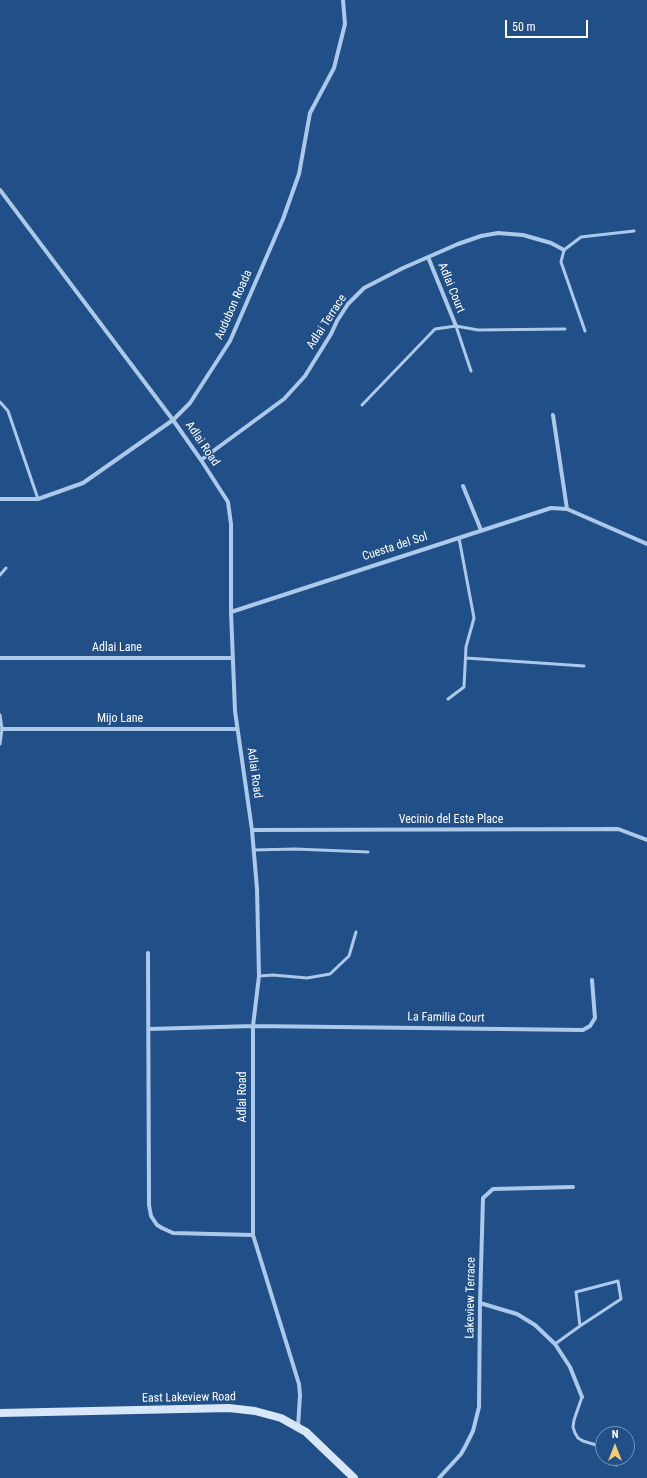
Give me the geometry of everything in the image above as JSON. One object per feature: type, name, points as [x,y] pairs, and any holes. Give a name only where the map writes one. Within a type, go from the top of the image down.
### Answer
[{"type":"street","name":"Audubon Roada","points":[[0,499],[38,498],[83,483],[173,420],[190,403],[230,341],[283,219],[299,174],[310,113],[334,68],[345,24],[343,0]]},
{"type":"street","name":"Adlai Road","points":[[0,190],[173,420],[228,502],[231,524],[231,612],[237,729],[252,830],[257,889],[259,976],[253,1026],[253,1235],[299,1384],[300,1395],[298,1427]]},
{"type":"street","name":"Adlai Terrace","points":[[201,460],[284,399],[304,376],[348,304],[364,288],[428,257],[481,236],[498,233],[523,235],[551,243],[564,250]]},
{"type":"street","name":"Adlai Court","points":[[428,257],[456,326]]},
{"type":"street","points":[[553,415],[567,509]]},
{"type":"street","points":[[463,486],[482,530]]},
{"type":"street","name":"Cuesta del Sol","points":[[231,612],[551,508],[567,509],[647,544]]},
{"type":"street","name":"Adlai Lane","points":[[0,658],[233,658]]},
{"type":"street","name":"Mijo Lane","points":[[2,729],[237,729]]},
{"type":"street","name":"Vecinio del Este Place","points":[[252,830],[618,829],[647,840]]},
{"type":"street","points":[[148,953],[148,1205],[151,1216],[157,1225],[173,1233],[253,1235]]},
{"type":"street","name":"La Familia Court","points":[[148,1029],[253,1026],[583,1030],[590,1026],[595,1018],[592,980]]},
{"type":"street","name":"Lakeview Terrace","points":[[439,1478],[461,1454],[473,1431],[477,1419],[479,1395],[483,1198],[493,1189],[573,1187]]},
{"type":"street","points":[[480,1303],[517,1314],[534,1325],[555,1344],[570,1367],[582,1397]]},
{"type":"street","name":"East Lakeview Road","points":[[0,1413],[242,1409],[268,1414],[298,1427],[306,1432],[354,1478]]},
{"type":"lane","points":[[585,332],[561,262],[564,250],[581,237],[634,230]]},
{"type":"lane","points":[[362,405],[435,329],[456,326],[478,330],[565,329]]},
{"type":"lane","points":[[456,326],[471,371]]},
{"type":"lane","points":[[0,402],[8,411],[38,498]]},
{"type":"lane","points":[[448,699],[464,687],[466,647],[474,618],[460,538]]},
{"type":"lane","points":[[0,575],[6,568]]},
{"type":"lane","points":[[466,658],[584,666]]},
{"type":"lane","points":[[0,715],[2,729],[0,744]]},
{"type":"lane","points":[[254,850],[294,849],[368,852]]},
{"type":"lane","points":[[259,976],[273,975],[307,978],[330,974],[349,956],[356,932]]},
{"type":"lane","points":[[555,1344],[621,1299],[618,1282],[576,1292],[580,1326]]},
{"type":"lane","points":[[582,1397],[573,1427],[578,1438],[595,1444]]}]
